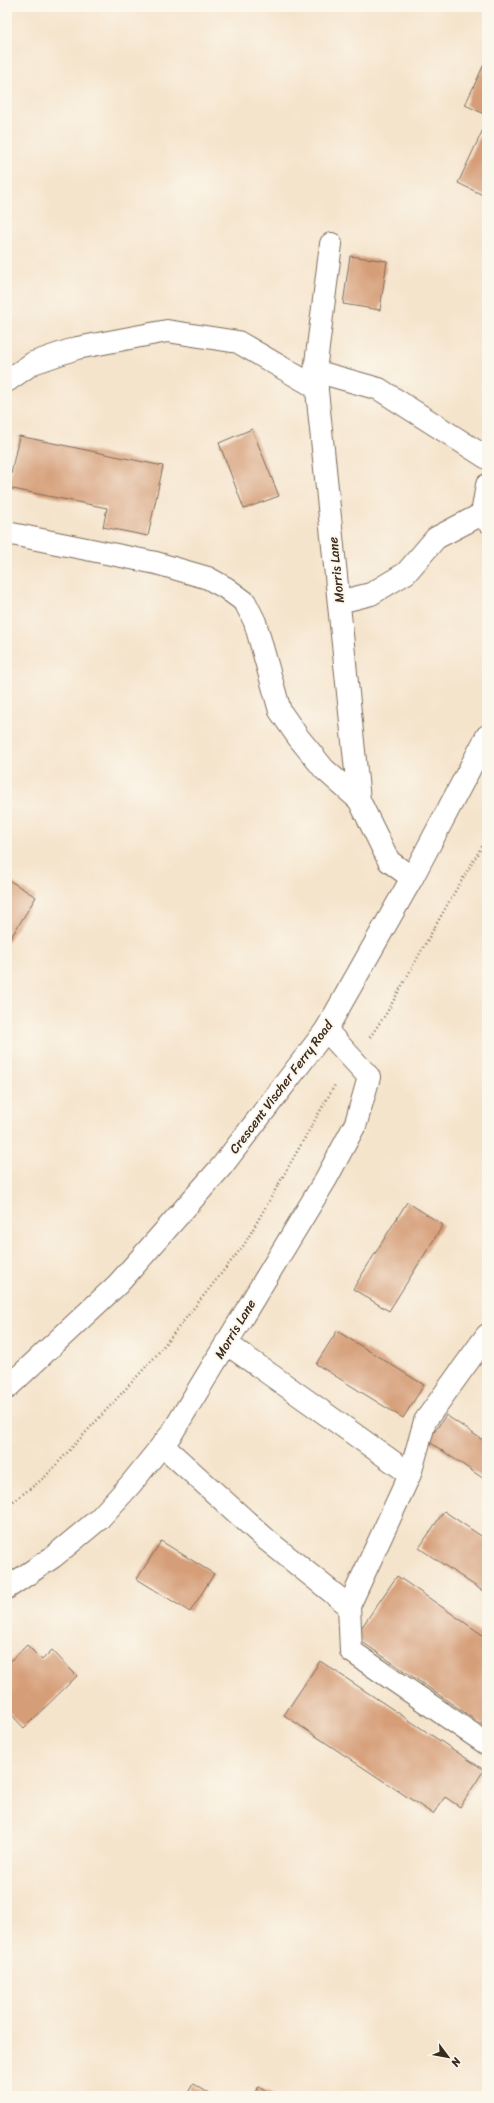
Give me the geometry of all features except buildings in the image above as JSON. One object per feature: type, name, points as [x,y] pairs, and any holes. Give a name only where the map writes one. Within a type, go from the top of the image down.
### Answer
[{"type":"street","name":"Morris Lane","points":[[331,244],[316,379],[359,800],[389,861],[412,878]]},
{"type":"street","points":[[7,381],[34,363],[77,348],[167,330],[238,342],[316,379],[379,389],[469,448],[487,458]]},
{"type":"street","points":[[339,602],[371,594],[406,573],[436,538],[484,518],[487,485]]},
{"type":"street","points":[[7,534],[156,564],[208,578],[226,588],[245,602],[255,622],[280,711],[298,737],[324,769],[359,800]]},
{"type":"street","name":"Crescent Vischer Ferry Road","points":[[7,1388],[118,1284],[222,1166],[326,1030],[412,878],[487,736]]},
{"type":"street","name":"Morris Lane","points":[[7,1588],[53,1557],[98,1519],[130,1485],[172,1433],[326,1179],[356,1123],[368,1077],[326,1030]]},
{"type":"street","points":[[487,1335],[425,1421],[410,1474],[349,1606],[351,1651],[487,1744]]},
{"type":"street","points":[[226,1343],[410,1474]]},
{"type":"street","points":[[162,1445],[268,1541],[349,1606]]},
{"type":"path","points":[[7,1506],[44,1478],[154,1358],[244,1244],[334,1087],[386,1014],[450,900],[487,838]]}]
